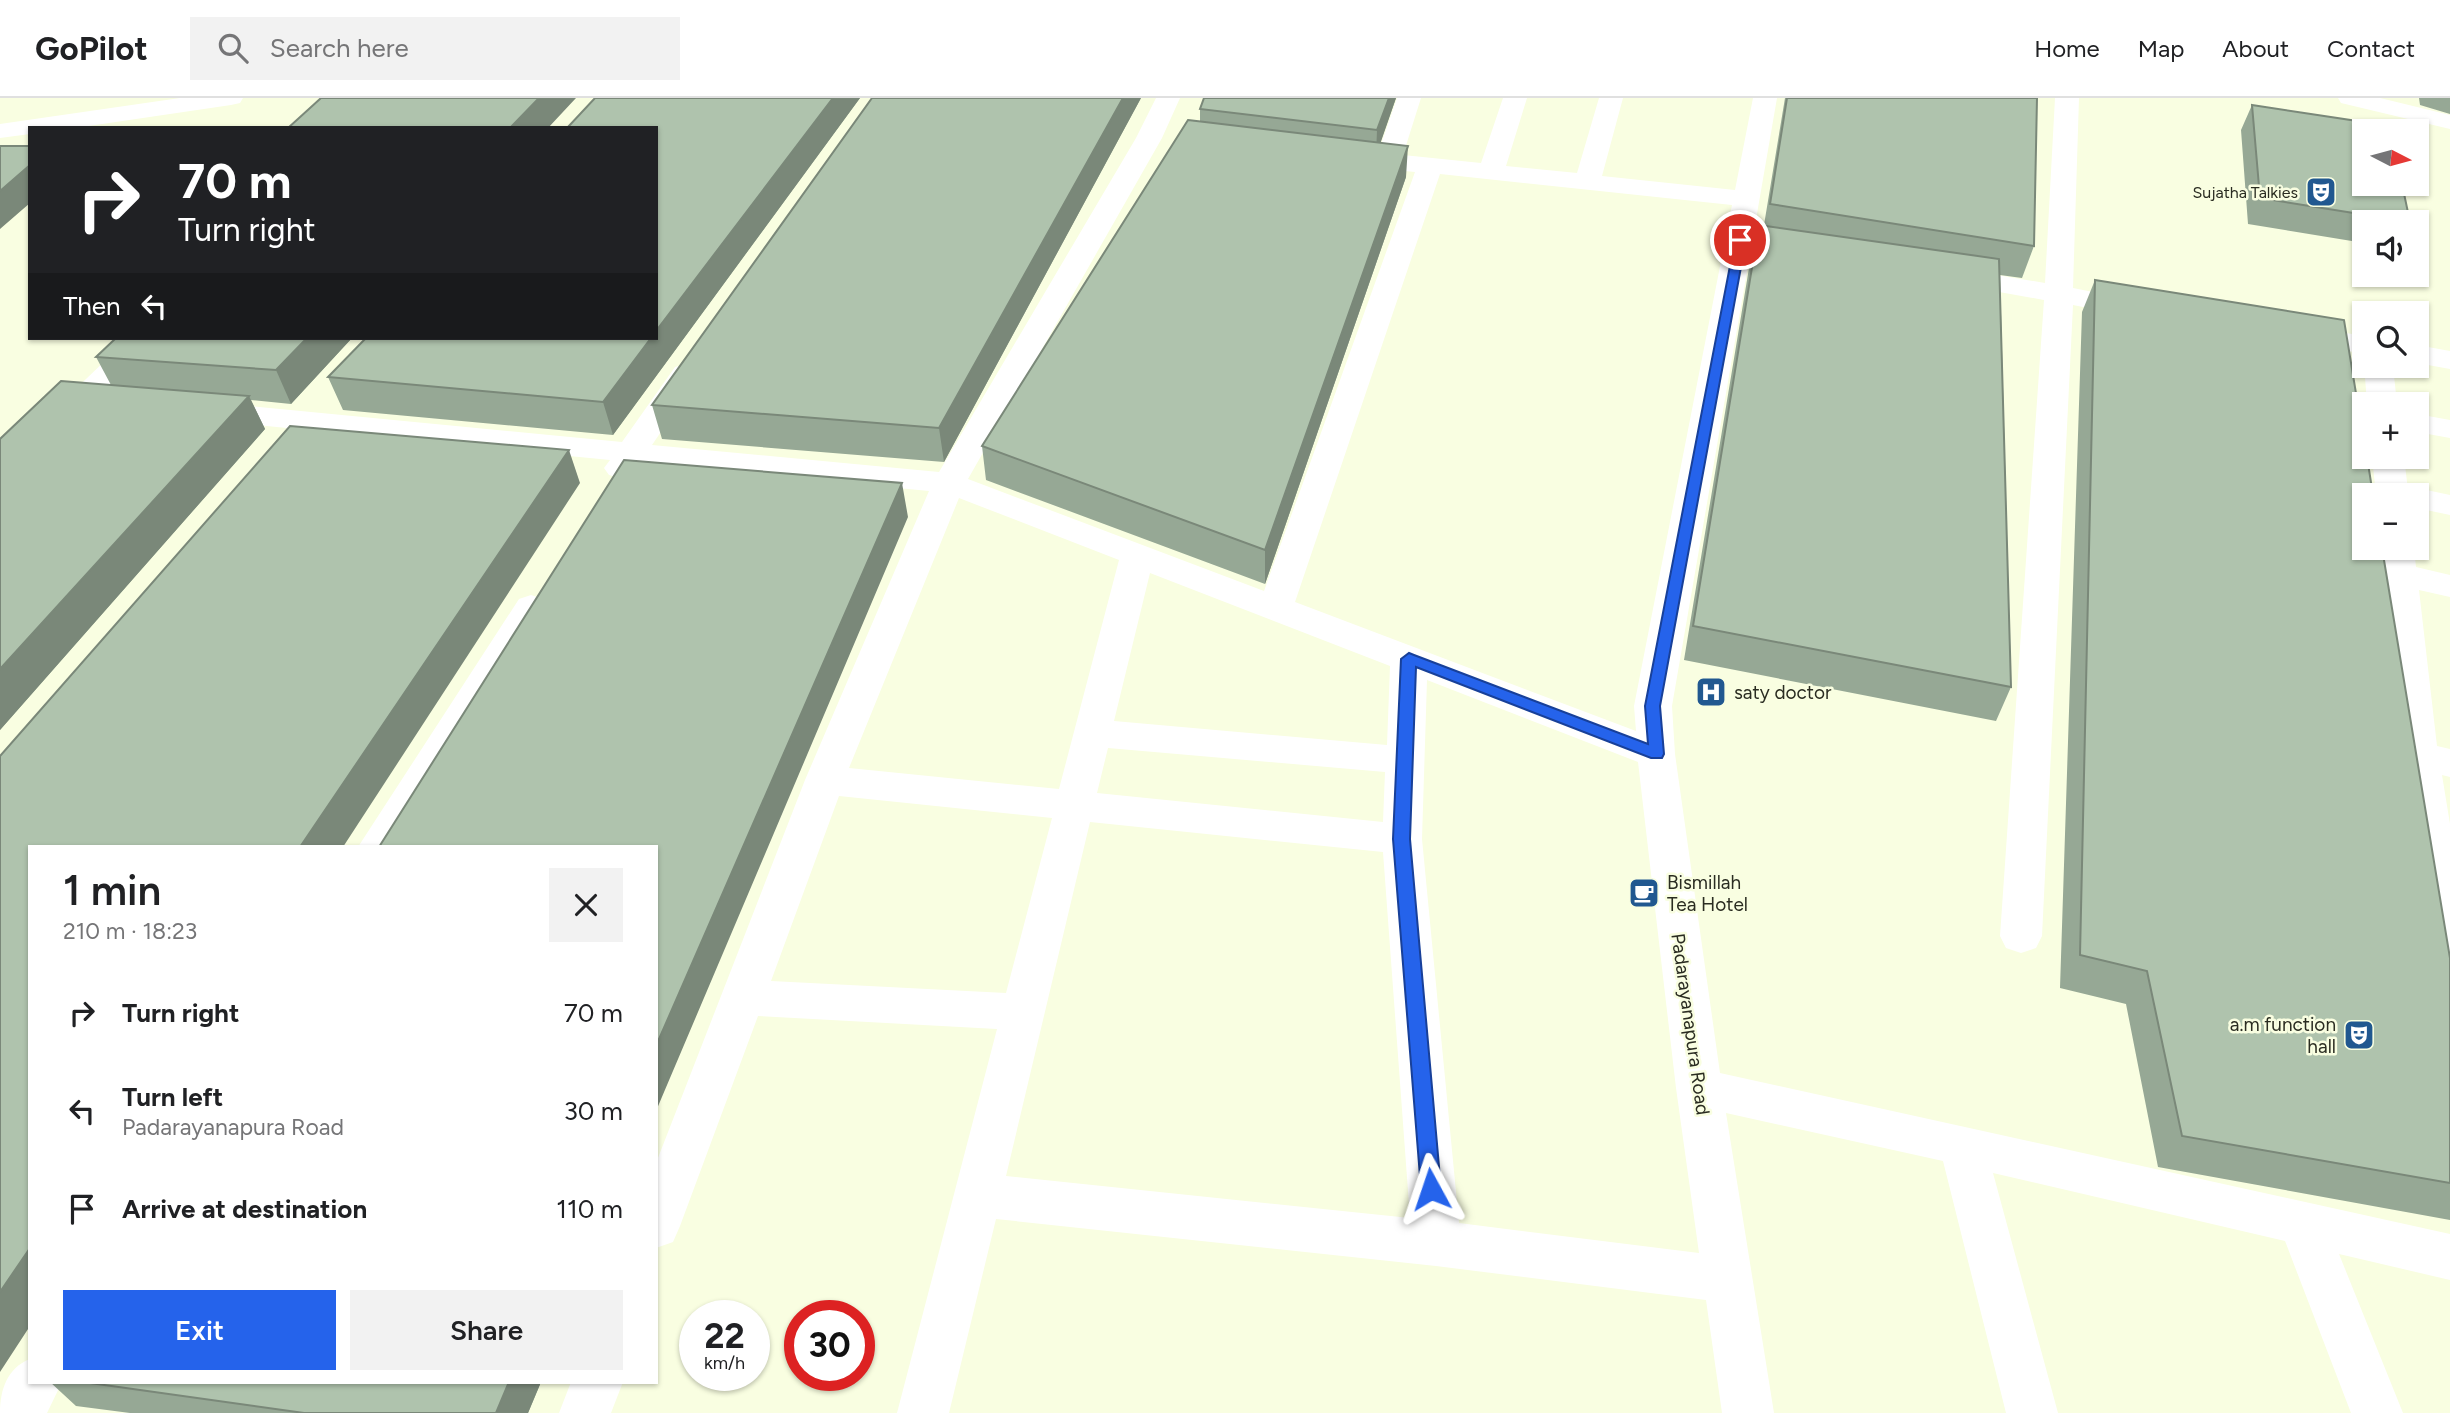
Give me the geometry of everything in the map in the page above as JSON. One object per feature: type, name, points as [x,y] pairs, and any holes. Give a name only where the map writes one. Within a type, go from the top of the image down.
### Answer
[{"type":"street","points":[[35,126],[231,98]]},
{"type":"street","points":[[658,1221],[825,780],[949,483],[1162,139],[1168,98]]},
{"type":"street","points":[[1388,161],[1409,98]]},
{"type":"street","points":[[1491,173],[1515,98]]},
{"type":"street","points":[[1588,181],[1611,98]]},
{"type":"street","name":"Padarayanapura Road","points":[[1748,1413],[1699,1088],[1656,754],[1653,706],[1754,242],[1748,199],[1766,98]]},
{"type":"street","points":[[2021,936],[2059,294],[2067,98]]},
{"type":"street","points":[[2350,98],[2406,104],[2450,122]]},
{"type":"street","points":[[0,131],[28,127]]},
{"type":"street","points":[[1335,156],[1748,199]]},
{"type":"street","points":[[1275,608],[1430,166]]},
{"type":"street","points":[[1926,271],[2112,303]]},
{"type":"street","points":[[2271,329],[2352,343]]},
{"type":"street","points":[[0,479],[144,340]]},
{"type":"street","points":[[601,498],[703,348]]},
{"type":"street","points":[[2429,356],[2450,360]]},
{"type":"street","points":[[284,451],[338,389]]},
{"type":"street","points":[[81,402],[121,405]]},
{"type":"street","points":[[175,409],[310,419],[949,483],[1656,754]]},
{"type":"street","points":[[2429,425],[2450,429]]},
{"type":"street","points":[[2429,501],[2450,505]]},
{"type":"street","points":[[923,1413],[1137,555]]},
{"type":"street","points":[[2398,561],[2450,586]]},
{"type":"street","points":[[2398,561],[2434,759],[2450,948]]},
{"type":"street","points":[[379,845],[549,579]]},
{"type":"street","points":[[1409,659],[1402,839],[1436,1243]]},
{"type":"street","points":[[1091,733],[1405,760]]},
{"type":"street","points":[[825,780],[1402,839]]},
{"type":"street","points":[[743,997],[1021,1012]]},
{"type":"street","points":[[1699,1088],[1962,1144],[2450,1256]]},
{"type":"street","points":[[1962,1144],[2032,1413]]},
{"type":"street","points":[[977,1195],[1436,1243],[1728,1280]]},
{"type":"street","points":[[2302,1222],[2377,1413]]},
{"type":"street","points":[[17,1413],[35,1384]]},
{"type":"street","points":[[585,1413],[596,1384]]},
{"type":"building","points":[[321,98],[539,98],[512,126],[290,126]]},
{"type":"building","points":[[595,98],[833,98],[658,328],[658,126],[569,126]]},
{"type":"building","points":[[872,98],[1123,98],[939,428],[652,405]]},
{"type":"building","points":[[1204,98],[1389,98],[1377,130],[1200,109]]},
{"type":"building","points":[[1787,98],[2037,98],[2034,246],[1770,204]]},
{"type":"building","points":[[2252,105],[2352,120],[2352,196],[2405,196],[2407,210],[2352,210],[2352,213],[2260,198]]},
{"type":"building","points":[[1188,120],[1408,146],[1265,550],[982,446]]},
{"type":"building","points":[[0,146],[28,146],[28,167],[0,191]]},
{"type":"building","points":[[1759,225],[1999,259],[2011,687],[1693,626]]},
{"type":"building","points":[[2095,280],[2344,320],[2356,392],[2352,392],[2352,469],[2369,469],[2371,483],[2352,483],[2352,560],[2384,560],[2450,958],[2450,1183],[2182,1136],[2147,971],[2080,955]]},
{"type":"building","points":[[114,340],[305,340],[276,370],[96,357]]},
{"type":"building","points":[[364,340],[650,340],[603,402],[328,377]]},
{"type":"building","points":[[61,381],[249,396],[0,669],[0,439]]},
{"type":"building","points":[[290,426],[569,450],[301,845],[28,845],[28,1251],[0,1292],[0,756]]},
{"type":"building","points":[[624,460],[902,483],[658,1041],[658,845],[380,845]]},
{"type":"building","points":[[97,1384],[508,1384],[496,1413],[304,1413]]},
{"type":"place","name":"Sujatha Talkies","points":[[2321,192]]},
{"type":"place","name":"saty doctor","points":[[1711,692]]},
{"type":"place","name":"Bismillah Tea Hotel","points":[[1644,893]]},
{"type":"place","name":"a.m function hall","points":[[2359,1035]]},
{"type":"route","points":[[1431,1189],[1402,839],[1409,659],[1656,754],[1653,706],[1740,240]]}]
